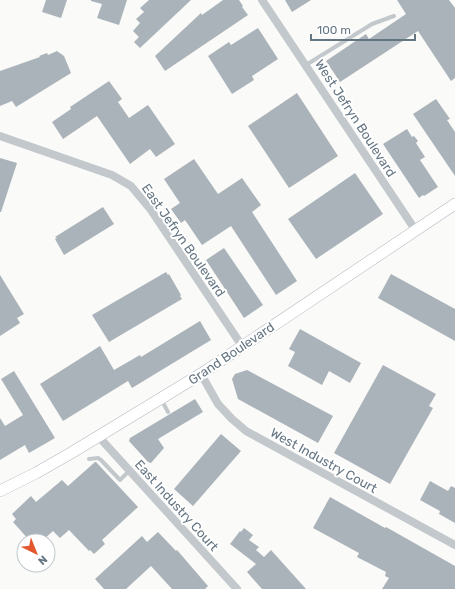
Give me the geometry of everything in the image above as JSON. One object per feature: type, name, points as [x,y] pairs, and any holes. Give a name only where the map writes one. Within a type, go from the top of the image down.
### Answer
[{"type":"street","name":"West Jefryn Boulevard","points":[[262,0],[416,230]]},
{"type":"street","name":"East Jefryn Boulevard","points":[[0,136],[112,175],[131,186],[151,210],[242,346]]},
{"type":"street","name":"Grand Boulevard","points":[[0,490],[36,473],[99,437],[201,374],[455,204]]},
{"type":"street","name":"West Industry Court","points":[[201,374],[218,404],[246,431],[455,545]]},
{"type":"street","name":"East Industry Court","points":[[99,437],[236,589]]},
{"type":"lane","points":[[306,65],[372,24],[394,16]]},
{"type":"lane","points":[[160,399],[168,412]]},
{"type":"lane","points":[[89,459],[98,458],[101,460],[120,480],[129,471]]},
{"type":"building","points":[[46,0],[67,0],[61,18],[42,12]]},
{"type":"building","points":[[91,0],[127,0],[119,25],[97,18],[102,4]]},
{"type":"building","points":[[149,0],[191,0],[140,48],[134,42],[139,37],[133,31],[140,23],[136,19],[144,12],[140,8]]},
{"type":"building","points":[[223,0],[239,0],[248,15],[165,71],[155,56],[201,13],[202,15]]},
{"type":"building","points":[[285,0],[311,0],[292,12]]},
{"type":"building","points":[[397,0],[449,0],[455,8],[455,78],[451,81],[418,31],[340,82],[326,61],[366,34],[369,39],[406,14]]},
{"type":"building","points":[[258,28],[278,59],[252,76],[254,80],[232,94],[208,56],[229,42],[231,45]]},
{"type":"building","points":[[57,51],[64,56],[71,73],[16,107],[12,101],[0,106],[0,71],[40,57],[39,56],[47,53],[48,55]]},
{"type":"building","points":[[109,81],[122,99],[118,102],[129,118],[148,105],[175,144],[156,157],[150,149],[130,164],[97,116],[63,139],[52,122],[71,109],[70,107]]},
{"type":"building","points":[[297,93],[338,156],[289,188],[248,126]]},
{"type":"building","points":[[436,99],[450,119],[447,120],[455,132],[455,176],[413,114]]},
{"type":"building","points":[[407,129],[412,137],[414,136],[418,141],[416,143],[425,157],[420,160],[438,187],[419,198],[383,144]]},
{"type":"building","points":[[0,158],[17,163],[1,212],[0,212]]},
{"type":"building","points":[[194,159],[218,194],[242,178],[261,205],[252,212],[297,281],[276,295],[231,226],[202,245],[185,220],[181,223],[171,209],[180,203],[164,179]]},
{"type":"building","points":[[355,173],[383,214],[316,259],[288,219]]},
{"type":"building","points":[[103,207],[114,224],[64,255],[55,239],[57,238],[55,237]]},
{"type":"building","points":[[224,248],[263,305],[244,318],[206,260]]},
{"type":"building","points":[[166,272],[168,275],[169,274],[182,299],[109,342],[92,315]]},
{"type":"building","points":[[391,274],[455,309],[455,341],[378,298]]},
{"type":"building","points":[[0,275],[24,314],[17,318],[20,323],[0,336]]},
{"type":"building","points":[[200,321],[211,340],[132,388],[128,381],[63,421],[40,384],[100,346],[114,370],[140,355],[141,357]]},
{"type":"building","points":[[300,329],[361,363],[350,383],[329,371],[322,385],[288,366],[295,352],[289,349]]},
{"type":"building","points":[[383,365],[436,394],[429,406],[433,408],[390,484],[334,453]]},
{"type":"building","points":[[247,370],[333,416],[318,443],[238,399],[232,379],[235,374]]},
{"type":"building","points":[[14,371],[55,438],[29,453],[25,445],[0,460],[0,418],[5,426],[23,415],[1,379]]},
{"type":"building","points":[[195,399],[203,412],[158,439],[164,448],[151,463],[148,462],[129,441],[130,438]]},
{"type":"building","points":[[221,434],[241,451],[193,506],[174,489]]},
{"type":"building","points":[[96,462],[138,507],[102,540],[105,544],[94,554],[90,550],[89,551],[69,530],[60,538],[53,531],[51,533],[23,533],[13,522],[16,519],[12,514],[31,496],[36,502],[62,480],[68,486]]},
{"type":"building","points":[[430,481],[448,491],[451,486],[455,488],[455,523],[439,514],[440,511],[420,500]]},
{"type":"building","points":[[330,497],[455,566],[455,589],[382,589],[389,578],[385,576],[386,572],[357,557],[359,553],[313,528]]},
{"type":"building","points":[[244,528],[253,535],[249,540],[259,547],[256,550],[264,557],[271,550],[306,589],[262,589],[247,572],[256,564],[230,544]]},
{"type":"building","points":[[158,532],[176,551],[177,550],[208,586],[205,589],[172,589],[151,566],[126,589],[104,589],[95,579],[142,536],[147,542]]}]
